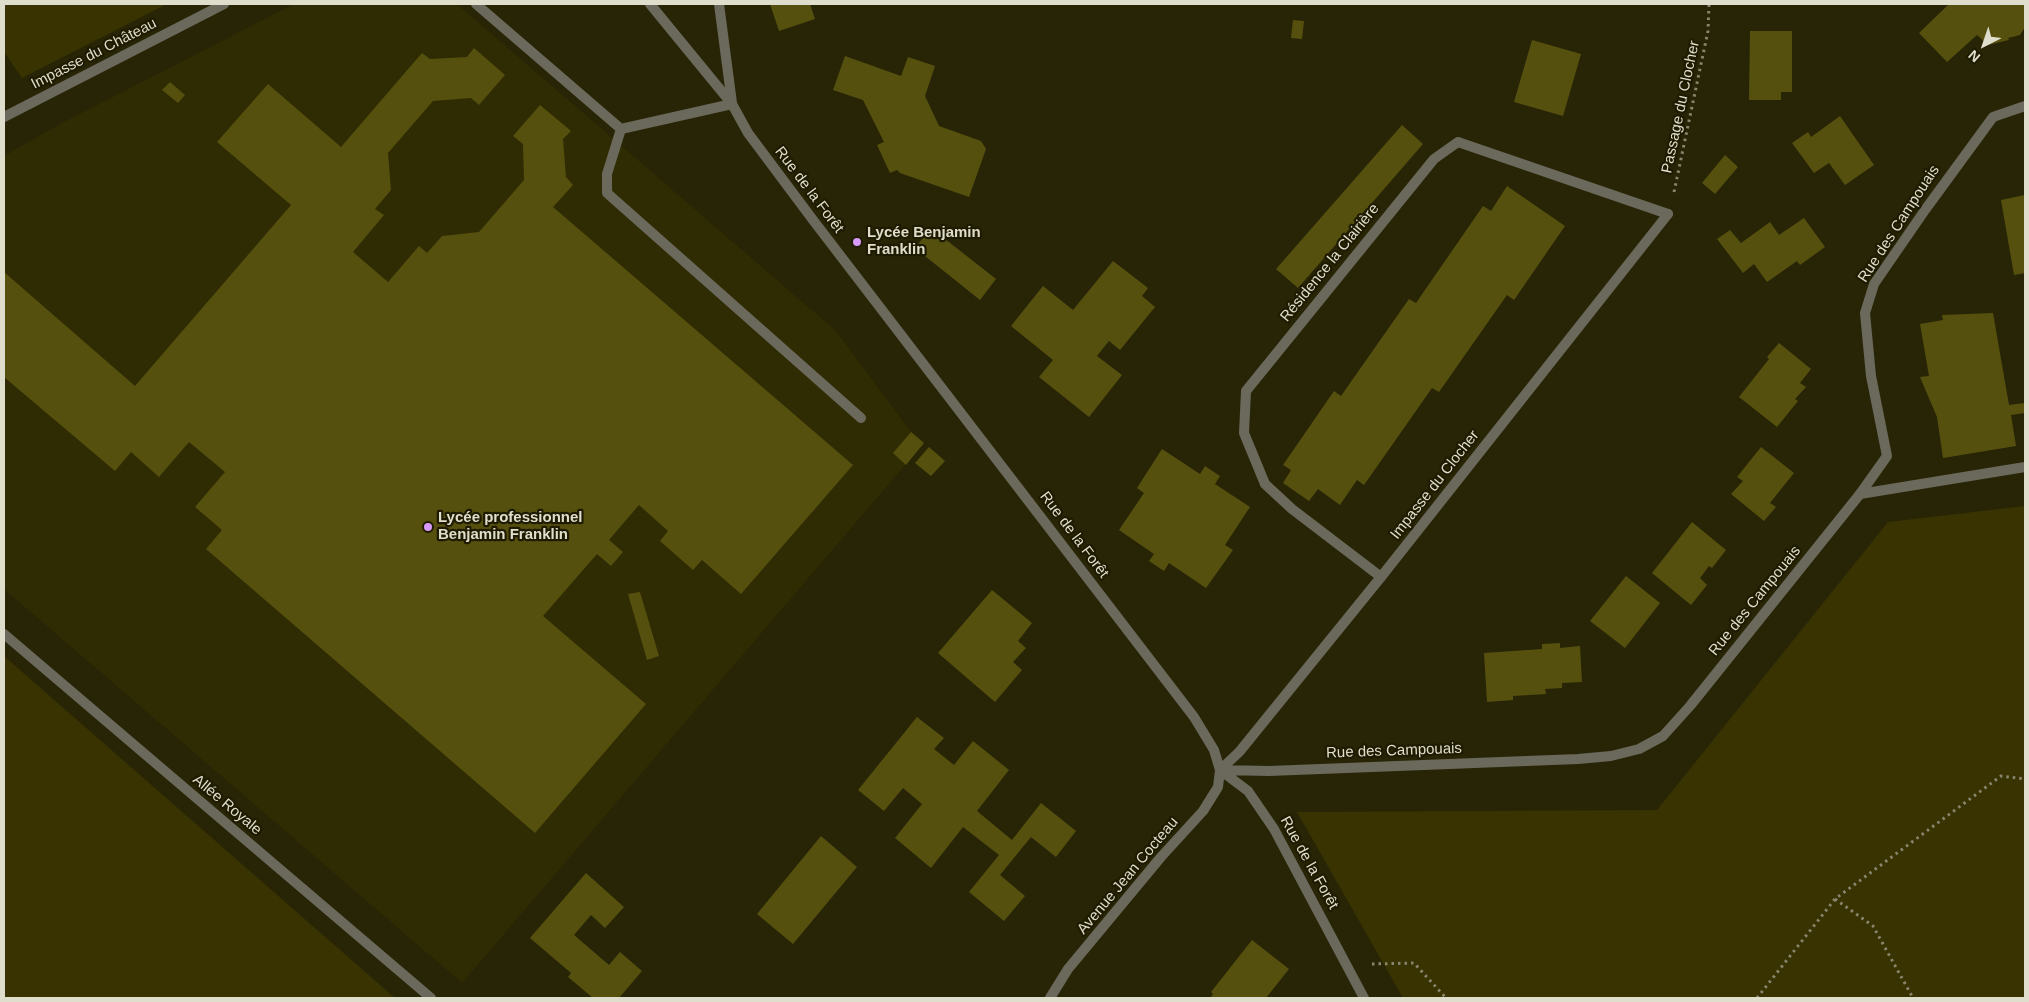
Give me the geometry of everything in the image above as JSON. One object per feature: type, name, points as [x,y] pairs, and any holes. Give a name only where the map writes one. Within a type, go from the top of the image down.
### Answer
[{"type":"street","name":"Impasse du Château","points":[[4,117],[224,4]]},
{"type":"street","points":[[476,4],[620,129]]},
{"type":"street","name":"Rue de la Forêt","points":[[650,4],[732,104],[748,133],[807,212],[1194,717],[1214,750],[1220,770],[1248,791],[1274,829],[1364,998]]},
{"type":"street","name":"Rue de la Forêt","points":[[719,4],[732,104]]},
{"type":"street","points":[[620,129],[732,104]]},
{"type":"street","name":"Rue des Campouais","points":[[1220,770],[1269,771],[1578,759],[1611,756],[1639,749],[1663,736],[1690,706],[1860,494],[1887,456],[1871,376],[1865,312],[1874,284],[1993,117],[2025,106]]},
{"type":"street","points":[[620,129],[607,174],[607,193],[861,418]]},
{"type":"street","name":"Résidence la Clairière","points":[[1381,577],[1292,510],[1264,484],[1244,433],[1246,391],[1434,159],[1458,142],[1668,214]]},
{"type":"street","name":"Impasse du Clocher","points":[[1220,770],[1240,751],[1381,577],[1668,214]]},
{"type":"street","points":[[1860,494],[2025,467]]},
{"type":"street","name":"Allée Royale","points":[[4,634],[431,998]]},
{"type":"street","name":"Avenue Jean Cocteau","points":[[1050,998],[1068,969],[1161,857],[1204,811],[1218,787],[1220,770]]},
{"type":"path","name":"Passage du Clocher","points":[[1668,214],[1681,164],[1708,31],[1709,4]]},
{"type":"path","points":[[1757,998],[1835,899],[2001,776],[2025,780]]},
{"type":"path","points":[[1835,899],[1873,926],[1913,998]]},
{"type":"path","points":[[1346,964],[1414,963],[1446,998]]},
{"type":"shaded area","points":[[4,4],[167,4],[22,78],[4,52]]},
{"type":"shaded area","name":"Lycée professionnel Benjamin Franklin","points":[[294,4],[457,4],[836,331],[911,432],[924,443],[462,983],[4,589],[4,156],[62,123]]},
{"type":"shaded area","points":[[2025,506],[2025,998],[1403,998],[1297,812],[1657,810],[1888,522]]},
{"type":"shaded area","points":[[4,656],[395,998],[4,998]]},
{"type":"building","points":[[770,4],[810,4],[815,19],[779,31]]},
{"type":"building","points":[[1949,4],[2025,4],[2025,27],[2020,35],[1988,45],[1977,35],[1947,62],[1919,33]]},
{"type":"building","points":[[1293,20],[1304,21],[1302,39],[1291,38]]},
{"type":"building","points":[[1750,31],[1792,31],[1792,92],[1781,92],[1781,100],[1749,100]]},
{"type":"building","points":[[1532,40],[1581,54],[1563,116],[1514,102]]},
{"type":"building","points":[[474,48],[505,75],[479,105],[471,98],[433,101],[388,153],[391,190],[375,209],[384,215],[353,252],[388,282],[419,246],[427,253],[442,236],[479,232],[524,180],[523,144],[513,136],[540,105],[571,131],[563,139],[566,177],[573,185],[553,207],[853,465],[741,594],[702,560],[693,570],[660,541],[668,531],[639,505],[609,540],[623,552],[611,566],[597,554],[543,616],[646,704],[535,833],[206,549],[222,530],[195,507],[225,472],[189,442],[159,477],[131,452],[115,471],[4,377],[4,272],[135,386],[291,205],[217,142],[268,84],[341,147],[422,53],[430,59],[467,57]]},
{"type":"building","points":[[845,56],[901,76],[908,57],[935,66],[925,96],[939,126],[981,141],[986,149],[969,197],[900,173],[897,170],[890,173],[877,145],[884,142],[863,100],[833,90]]},
{"type":"building","points":[[170,82],[185,95],[178,103],[162,90]]},
{"type":"building","points":[[1840,116],[1874,165],[1845,185],[1829,163],[1814,173],[1792,143],[1808,132],[1811,137]]},
{"type":"building","points":[[1402,125],[1423,144],[1298,288],[1276,269]]},
{"type":"building","points":[[1725,155],[1738,167],[1715,194],[1702,183]]},
{"type":"building","points":[[1507,186],[1565,226],[1514,300],[1507,295],[1439,392],[1432,388],[1364,485],[1357,480],[1340,505],[1318,489],[1309,501],[1283,483],[1291,470],[1283,465],[1334,391],[1341,396],[1409,299],[1416,303],[1483,206],[1491,211]]},
{"type":"building","points":[[2025,195],[2025,273],[2014,275],[2001,200]]},
{"type":"building","points":[[1804,218],[1825,247],[1800,265],[1797,261],[1767,282],[1754,264],[1743,273],[1717,239],[1730,230],[1741,243],[1770,222],[1779,235]]},
{"type":"building","points":[[931,228],[996,279],[980,300],[915,248]]},
{"type":"building","points":[[1113,261],[1148,288],[1142,296],[1155,307],[1120,350],[1109,341],[1097,356],[1122,375],[1089,417],[1039,377],[1053,360],[1011,326],[1043,286],[1073,310]]},
{"type":"building","points":[[1993,313],[2009,405],[2025,403],[2025,413],[2011,415],[2016,446],[1943,458],[1937,417],[1920,377],[1929,376],[1920,324],[1943,320],[1942,315]]},
{"type":"building","points":[[1779,343],[1811,369],[1800,383],[1806,387],[1795,399],[1798,401],[1777,427],[1739,397]]},
{"type":"building","points":[[911,432],[924,443],[906,465],[893,453]]},
{"type":"building","points":[[929,447],[945,461],[931,476],[915,463]]},
{"type":"building","points":[[1761,447],[1794,473],[1770,503],[1776,507],[1764,521],[1731,494],[1743,481],[1737,477]]},
{"type":"building","points":[[1162,449],[1200,474],[1205,466],[1220,476],[1215,484],[1250,507],[1225,545],[1233,550],[1206,588],[1169,563],[1164,571],[1149,561],[1154,554],[1119,530],[1144,493],[1137,488]]},
{"type":"building","points":[[1692,522],[1726,550],[1712,568],[1709,566],[1700,578],[1707,585],[1691,605],[1652,573]]},
{"type":"building","points":[[1626,576],[1660,603],[1625,648],[1590,621]]},
{"type":"building","points":[[992,590],[1032,623],[1018,641],[1026,648],[1013,662],[1022,670],[995,702],[938,653]]},
{"type":"building","points":[[640,592],[659,656],[647,660],[628,594]]},
{"type":"building","points":[[1560,643],[1560,648],[1580,646],[1582,682],[1562,683],[1562,688],[1545,689],[1546,694],[1513,696],[1513,700],[1487,702],[1484,653],[1542,649],[1542,644]]},
{"type":"building","points":[[917,717],[944,738],[934,749],[954,765],[973,741],[1009,770],[977,811],[1012,840],[1041,803],[1076,831],[1056,857],[1031,837],[1000,875],[1025,896],[1004,921],[969,892],[999,855],[963,827],[931,868],[895,838],[922,804],[903,788],[884,811],[858,790]]},
{"type":"building","points":[[821,836],[857,867],[793,944],[757,914]]},
{"type":"building","points":[[586,873],[624,907],[605,928],[591,915],[574,935],[609,965],[620,952],[642,971],[619,998],[593,998],[568,977],[571,973],[530,938]]},
{"type":"building","points":[[1252,940],[1289,969],[1266,998],[1210,998],[1213,994],[1211,992]]},
{"type":"place","name":"Lycée Benjamin Franklin","points":[[857,242]]},
{"type":"place","name":"Lycée professionnel Benjamin Franklin","points":[[428,527]]}]
